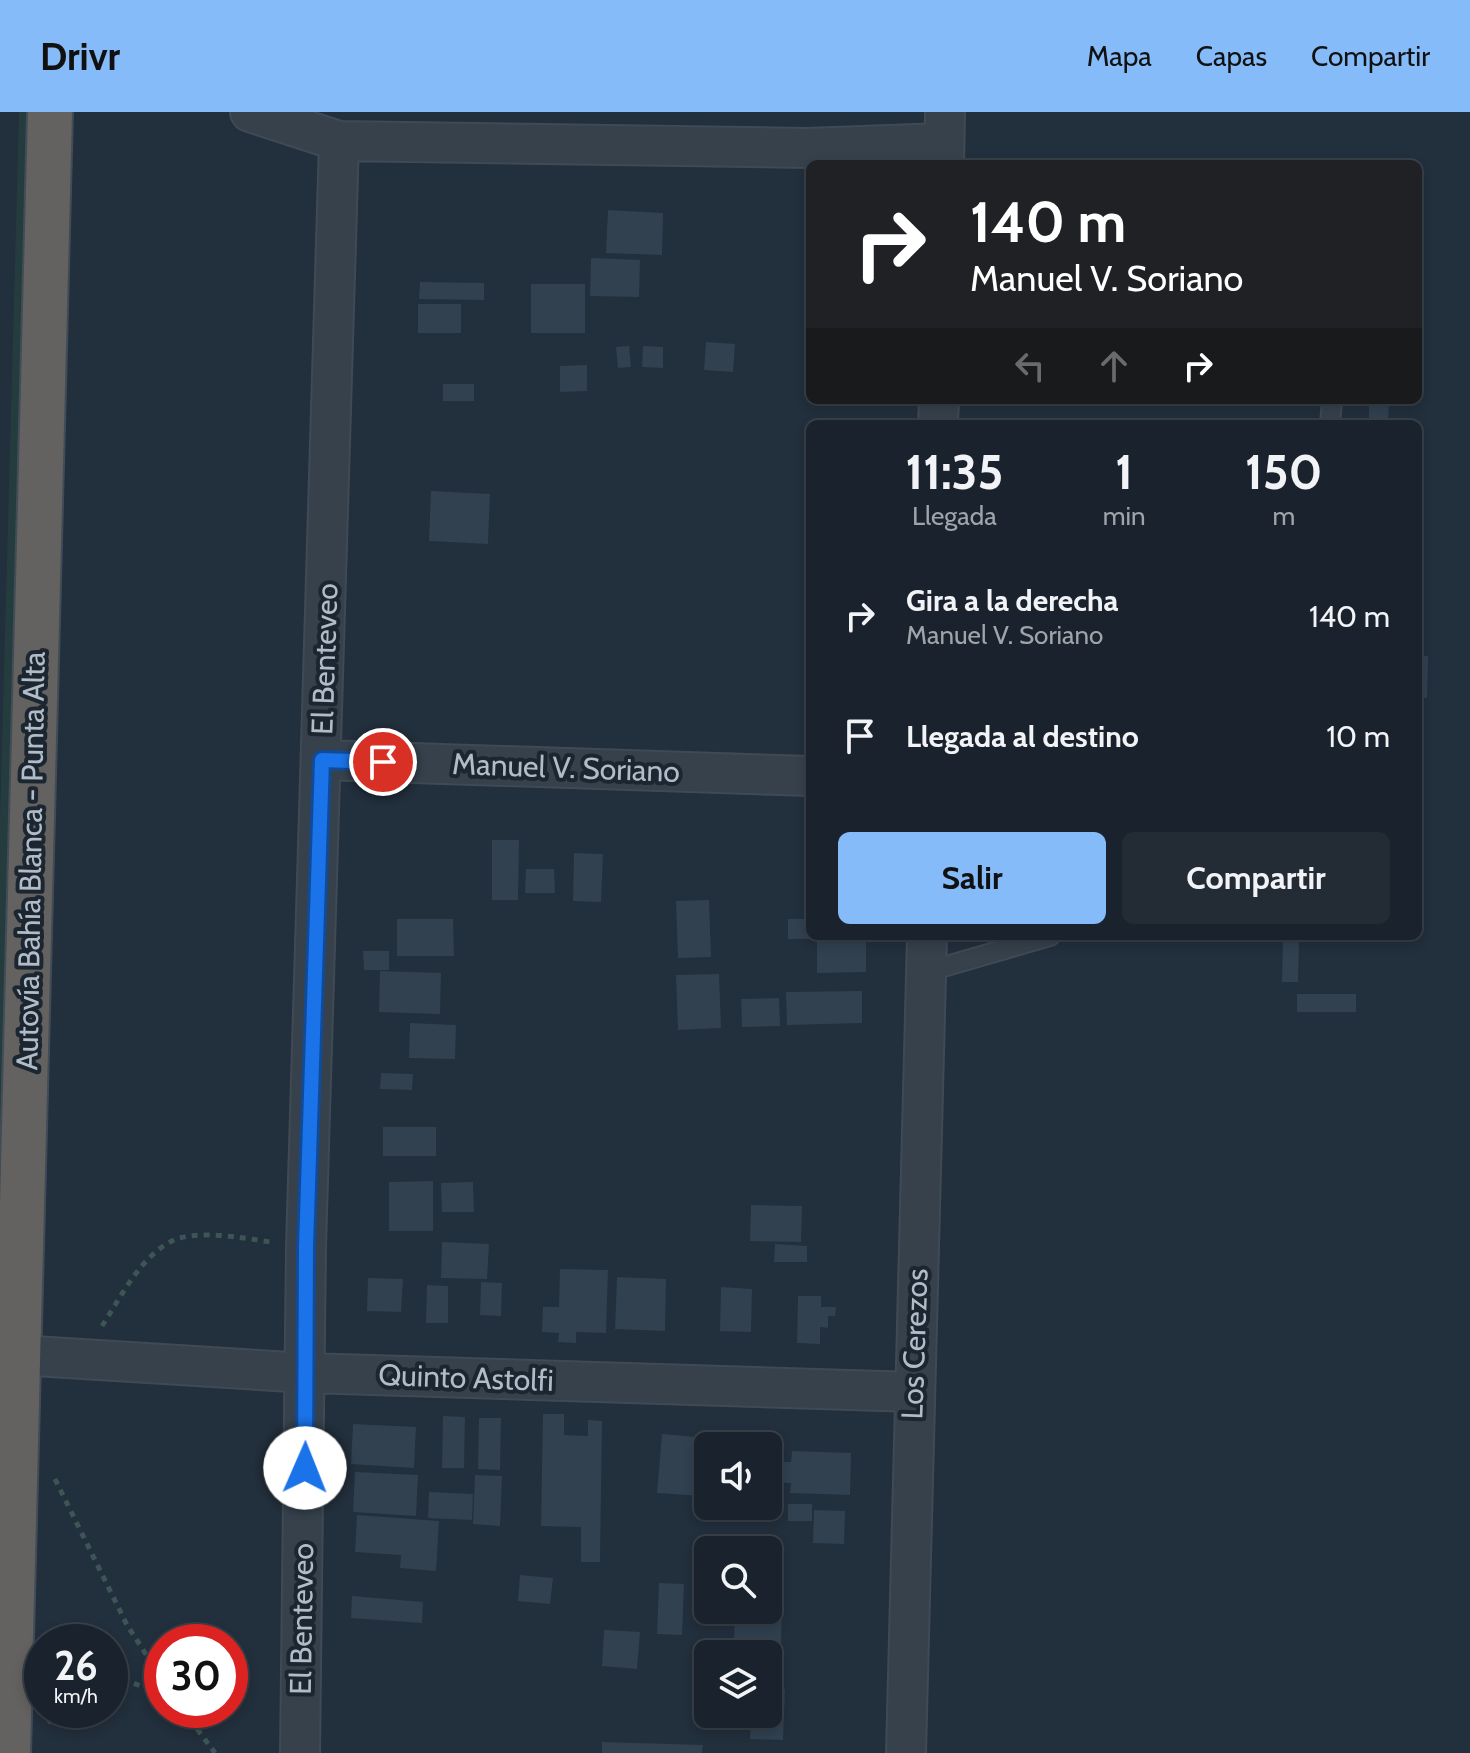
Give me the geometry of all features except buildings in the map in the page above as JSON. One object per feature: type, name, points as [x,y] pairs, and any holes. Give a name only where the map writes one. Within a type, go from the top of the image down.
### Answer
[{"type":"highway","name":"Autovía Bahía Blanca - Punta Alta","points":[[8,1753],[50,112]]},
{"type":"street","points":[[250,112],[339,141],[807,148],[944,140]]},
{"type":"street","name":"El Benteveo","points":[[300,1753],[307,1373],[306,1247],[339,141]]},
{"type":"street","name":"Manuel V. Soriano","points":[[322,760],[806,776]]},
{"type":"street","name":"Los Cerezos","points":[[906,1753],[926,954]]},
{"type":"street","name":"Quinto Astolfi","points":[[18,1355],[307,1373],[914,1392]]},
{"type":"lane","points":[[926,954],[1022,940]]},
{"type":"path","points":[[80,1359],[140,1268],[173,1240],[216,1234],[306,1247]]},
{"type":"path","points":[[48,1465],[127,1625],[144,1651]]},
{"type":"path","points":[[196,1728],[215,1753]]},
{"type":"green space","points":[[19,112],[29,112],[0,1272],[0,818]]},
{"type":"route","points":[[305,1468],[306,1247],[322,760],[383,762]]}]
